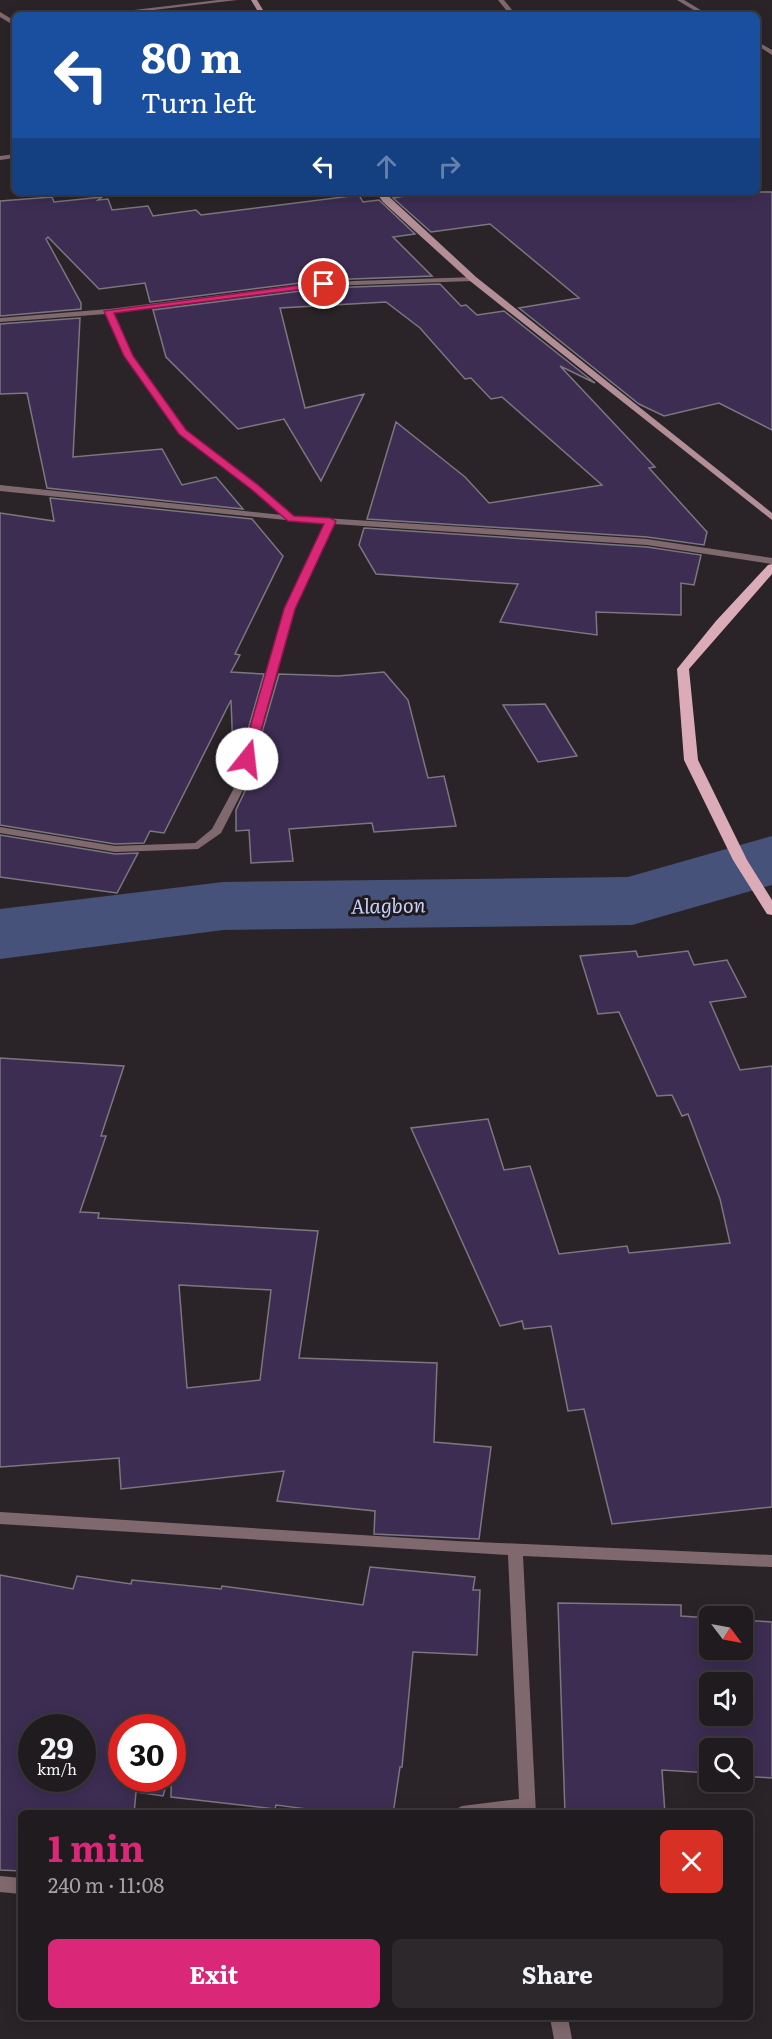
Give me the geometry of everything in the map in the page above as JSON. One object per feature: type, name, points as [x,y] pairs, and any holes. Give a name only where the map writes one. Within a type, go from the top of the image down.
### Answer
[{"type":"main road","points":[[771,911],[740,860],[691,760],[683,669],[772,567]]},
{"type":"street","points":[[123,12],[234,0]]},
{"type":"street","points":[[501,0],[511,12]]},
{"type":"street","points":[[680,0],[701,12]]},
{"type":"street","points":[[383,195],[473,279],[772,517]]},
{"type":"street","points":[[0,320],[109,311],[324,284],[473,279]]},
{"type":"street","points":[[109,311],[129,356],[182,432],[255,487],[291,519]]},
{"type":"street","points":[[0,488],[291,519],[647,542],[772,561]]},
{"type":"street","points":[[0,830],[115,849],[198,846],[217,831],[238,790],[290,609],[330,521]]},
{"type":"street","points":[[0,1518],[515,1550],[772,1562]]},
{"type":"street","points":[[515,1550],[528,1810]]},
{"type":"street","points":[[0,1884],[18,1886]]},
{"type":"street","points":[[559,2020],[563,2039]]},
{"type":"building","points":[[760,192],[772,192],[772,430],[719,403],[664,416],[639,404],[519,308],[579,298],[490,224],[431,232],[393,198],[411,195],[760,195]]},
{"type":"building","points":[[359,195],[363,202],[379,200],[415,234],[393,237],[432,276],[324,280],[150,302],[145,283],[99,289],[48,237],[46,239],[81,303],[81,309],[0,316],[0,201],[52,197],[54,202],[102,197],[98,200],[108,199],[112,210],[148,206],[153,216],[196,210],[201,215]]},
{"type":"building","points":[[440,284],[461,306],[466,305],[477,315],[504,311],[595,383],[560,366],[655,467],[649,468],[707,532],[704,545],[647,537],[367,519],[396,422],[465,477],[489,503],[602,485],[502,397],[491,399],[471,378],[465,379],[420,328],[386,302],[280,308],[305,408],[364,394],[321,481],[284,419],[238,429],[166,357],[153,310],[324,288]]},
{"type":"building","points":[[80,318],[73,457],[162,449],[182,485],[216,477],[243,509],[47,488],[27,393],[0,394],[0,324]]},
{"type":"building","points":[[50,498],[252,519],[283,556],[235,654],[240,655],[231,672],[264,674],[234,778],[231,700],[164,833],[150,831],[144,843],[115,844],[0,825],[0,513],[54,521]]},
{"type":"building","points":[[364,528],[647,547],[701,555],[694,585],[681,583],[681,615],[596,612],[597,635],[500,622],[518,584],[376,574],[359,545]]},
{"type":"building","points":[[384,672],[408,700],[428,778],[444,776],[456,826],[374,832],[372,823],[289,829],[293,861],[251,863],[249,830],[236,831],[236,810],[245,791],[279,674],[338,676]]},
{"type":"building","points":[[545,704],[577,756],[538,762],[503,705]]},
{"type":"building","points":[[0,835],[115,854],[138,853],[117,893],[0,877]]},
{"type":"building","points":[[636,951],[638,957],[688,951],[694,965],[727,960],[746,997],[710,1002],[740,1070],[772,1066],[772,1507],[612,1524],[584,1409],[568,1411],[551,1326],[524,1329],[522,1321],[500,1326],[411,1128],[488,1119],[504,1170],[530,1166],[559,1254],[627,1246],[629,1253],[730,1243],[720,1199],[688,1114],[682,1116],[672,1095],[657,1096],[619,1012],[598,1014],[580,956]]},
{"type":"building","points":[[0,1058],[124,1066],[101,1136],[106,1136],[80,1212],[99,1213],[98,1218],[318,1231],[299,1358],[437,1363],[434,1442],[491,1447],[479,1539],[374,1534],[375,1511],[277,1501],[284,1471],[121,1489],[119,1458],[0,1467]],"holes":[[[179,1285],[271,1290],[260,1380],[187,1388]]]},
{"type":"building","points":[[370,1567],[475,1577],[473,1590],[480,1590],[477,1655],[413,1652],[402,1767],[400,1767],[394,1810],[315,1810],[276,1805],[275,1809],[171,1797],[171,1792],[186,1792],[186,1714],[108,1714],[108,1792],[136,1792],[134,1810],[18,1810],[18,1871],[0,1870],[0,1575],[73,1589],[77,1576],[131,1584],[132,1580],[221,1589],[222,1586],[363,1605]]},
{"type":"building","points":[[558,1603],[681,1605],[681,1616],[699,1617],[699,1660],[753,1660],[753,1621],[772,1622],[772,1778],[753,1777],[753,1738],[699,1738],[699,1772],[662,1770],[665,1810],[565,1810]]},
{"type":"building","points":[[136,1792],[164,1792],[163,1796]]},
{"type":"waterway","name":"Alagbon","points":[[0,934],[223,906],[632,901],[772,860]]},
{"type":"route","points":[[247,759],[290,609],[330,521],[291,519],[255,487],[182,432],[129,356],[109,311],[324,284]]}]
